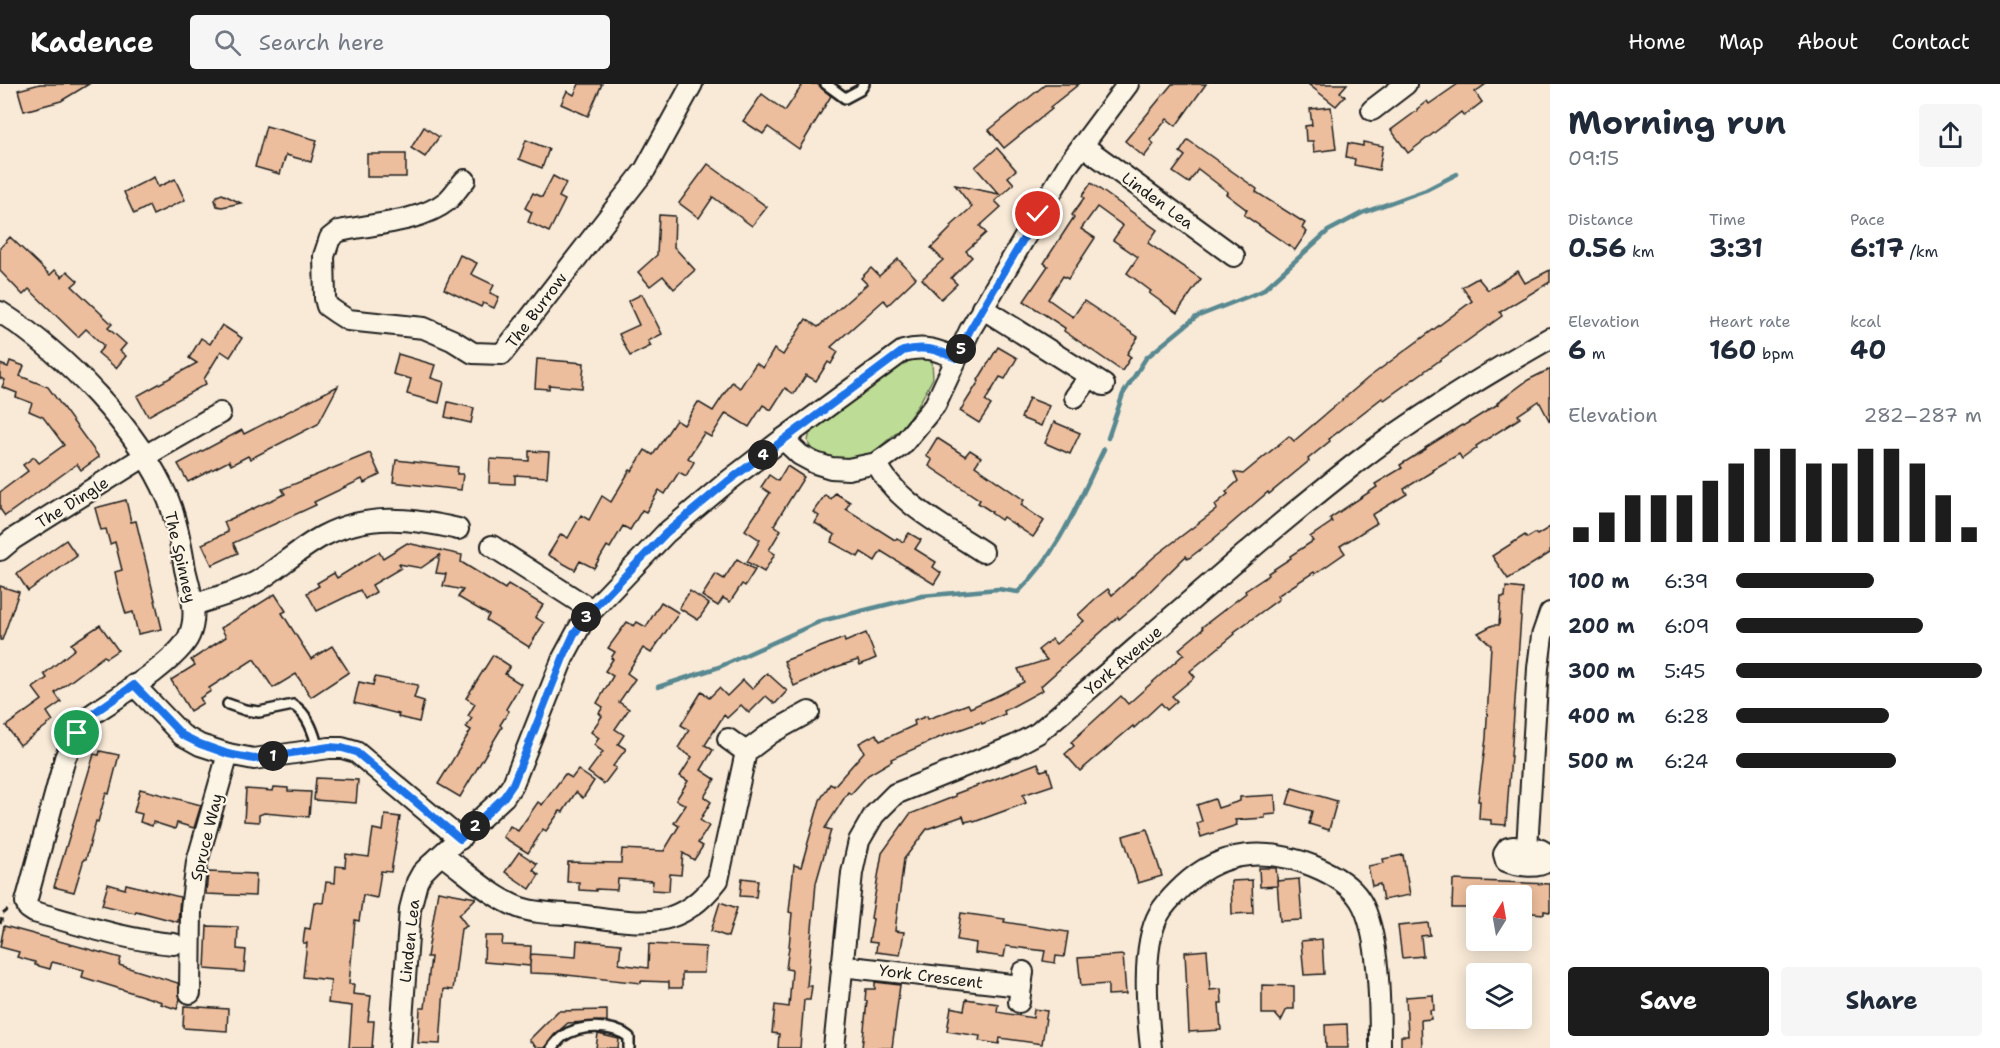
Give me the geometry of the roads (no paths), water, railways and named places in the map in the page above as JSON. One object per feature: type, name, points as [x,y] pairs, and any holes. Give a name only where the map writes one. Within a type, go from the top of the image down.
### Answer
[{"type":"street","name":"The Burrow","points":[[465,180],[447,200],[433,210],[417,216],[334,233],[326,246],[324,256],[327,306],[348,320],[424,328],[452,340],[473,354],[502,354],[645,170],[692,84]]},
{"type":"street","points":[[783,439],[800,455],[831,468],[848,468],[877,463],[902,445],[935,405],[982,308],[1066,166],[1128,84]]},
{"type":"street","points":[[1372,110],[1406,84]]},
{"type":"street","name":"Linden Lea","points":[[1082,145],[1234,256]]},
{"type":"street","points":[[982,308],[1097,380],[1075,397]]},
{"type":"street","name":"The Spinney","points":[[0,312],[35,337],[74,372],[124,425],[145,456],[161,485],[176,524],[193,605],[193,626],[185,645],[166,662],[91,715],[83,723],[72,742],[65,758],[26,902],[28,908],[34,912],[150,942],[174,944]]},
{"type":"street","name":"York Avenue","points":[[834,1048],[852,873],[863,831],[884,803],[895,794],[1014,747],[1038,733],[1233,565],[1354,465],[1432,409],[1550,338]]},
{"type":"street","name":"Linden Lea","points":[[400,1048],[410,909],[417,882],[422,873],[504,797],[513,784],[563,658],[574,634],[592,610],[666,533],[727,482],[903,351],[916,347],[927,348],[956,358]]},
{"type":"street","name":"The Dingle","points":[[0,550],[145,456],[220,413]]},
{"type":"street","points":[[877,463],[888,482],[901,495],[983,552]]},
{"type":"street","points":[[193,605],[256,582],[321,537],[350,525],[376,520],[405,519],[458,528]]},
{"type":"street","points":[[492,546],[592,610]]},
{"type":"street","points":[[1527,848],[1538,668],[1542,636],[1550,613]]},
{"type":"street","points":[[134,685],[182,735],[228,754],[254,759],[318,749],[342,748],[356,752],[460,839]]},
{"type":"street","points":[[442,855],[500,898],[519,908],[648,923],[681,913],[706,895],[718,880],[746,752],[771,733],[809,712]]},
{"type":"street","points":[[728,740],[746,752]]},
{"type":"street","name":"Spruce Way","points":[[190,993],[190,909],[197,862],[228,754]]},
{"type":"street","points":[[1150,1048],[1145,992],[1151,935],[1159,914],[1173,896],[1212,864],[1235,856],[1254,854],[1299,860],[1343,882],[1360,899],[1371,924],[1380,1048]]},
{"type":"street","name":"York Crescent","points":[[841,966],[1021,987]]},
{"type":"lane","points":[[826,84],[845,98],[860,90],[864,84]]},
{"type":"lane","points":[[228,704],[259,712],[293,705],[302,710],[318,749]]},
{"type":"lane","points":[[552,1048],[561,1037],[574,1031],[604,1027],[622,1031],[629,1037],[629,1048]]},
{"type":"waterway","points":[[1108,438],[1123,394],[1146,358],[1196,317],[1262,291],[1328,231],[1362,213],[1426,190],[1457,174]]},
{"type":"waterway","points":[[658,687],[719,667],[821,621],[922,596],[998,589],[1018,592],[1057,543],[1104,449]]}]
